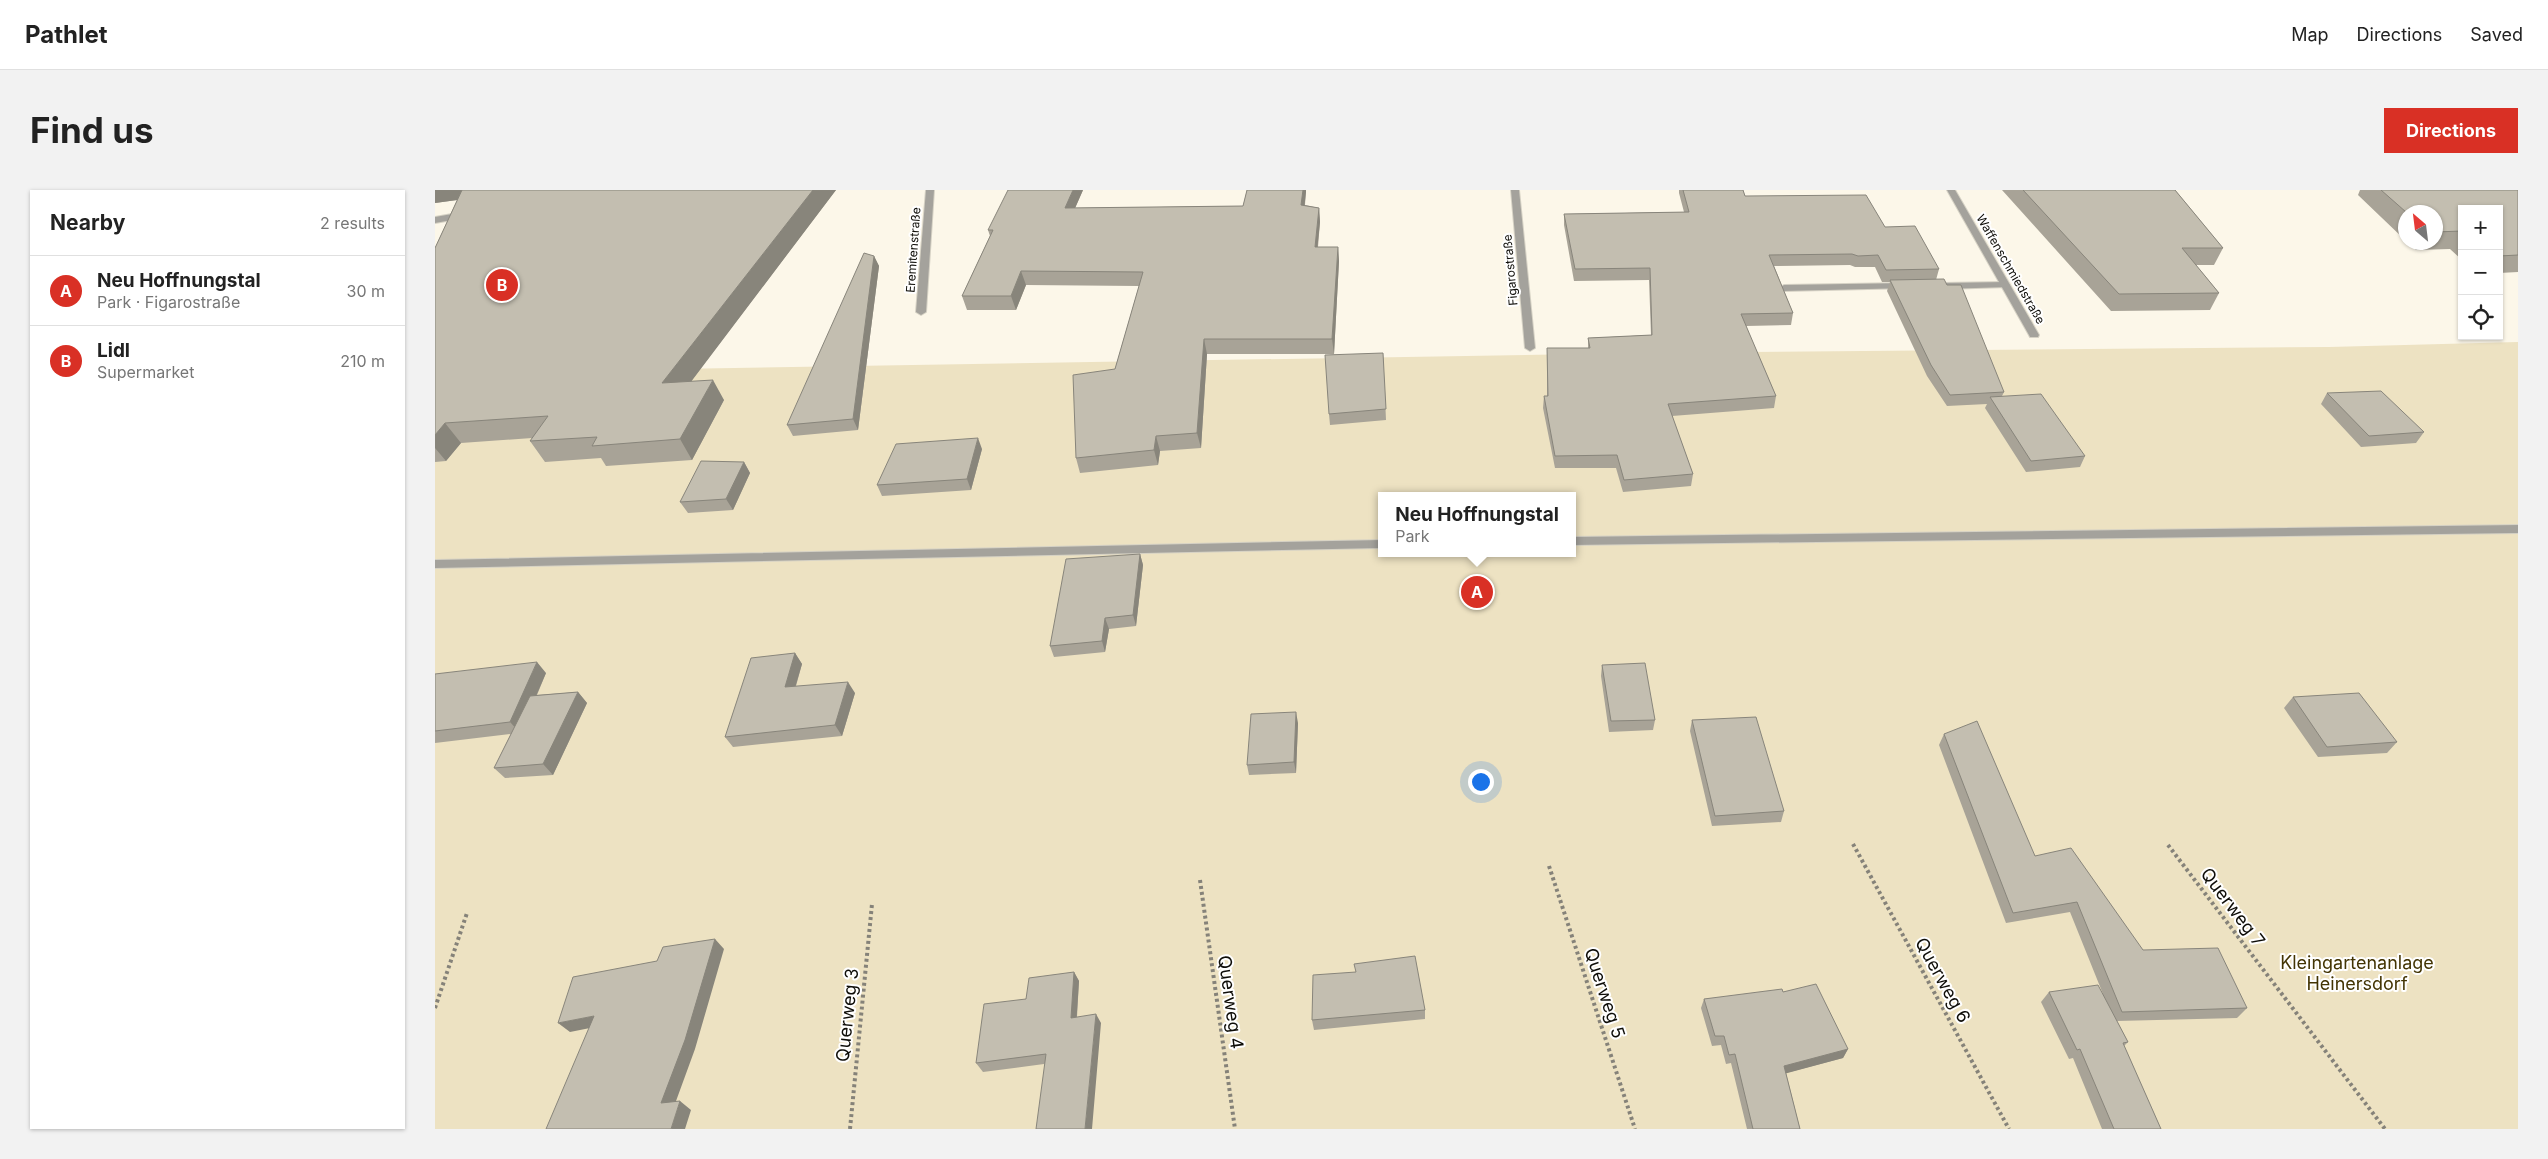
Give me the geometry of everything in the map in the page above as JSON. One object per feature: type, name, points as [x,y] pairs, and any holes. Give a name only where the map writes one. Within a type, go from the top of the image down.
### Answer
[{"type":"street","name":"Eremitenstraße","points":[[921,312],[930,190]]},
{"type":"street","name":"Figarostraße","points":[[1515,190],[1530,348]]},
{"type":"street","name":"Waffenschmiedstraße","points":[[1951,190],[2033,335]]},
{"type":"street","points":[[435,220],[452,217],[459,219],[449,236]]},
{"type":"street","points":[[1935,286],[2005,285]]},
{"type":"street","points":[[1784,288],[1917,286]]},
{"type":"street","points":[[1576,541],[2518,529]]},
{"type":"street","points":[[435,564],[1378,544]]},
{"type":"path","name":"Querweg 6","points":[[1853,844],[2009,1129]]},
{"type":"path","name":"Querweg 7","points":[[2168,845],[2385,1129]]},
{"type":"path","name":"Querweg 5","points":[[1549,866],[1635,1129]]},
{"type":"path","name":"Querweg 4","points":[[1201,880],[1235,1129]]},
{"type":"path","name":"Querweg 3","points":[[850,1129],[872,904]]},
{"type":"path","points":[[435,1008],[467,914]]},
{"type":"green space","name":"Kleingartenanlage Heinersdorf","points":[[2518,342],[2518,1129],[435,1129],[435,373],[1639,353],[2329,347]]},
{"type":"building","points":[[462,190],[813,190],[662,383],[713,380],[680,439],[592,446],[597,437],[530,441],[548,416],[445,423],[435,435],[435,248]]},
{"type":"building","points":[[1008,190],[1073,190],[1065,208],[1243,206],[1247,190],[1303,190],[1301,205],[1319,208],[1315,247],[1338,247],[1332,339],[1204,339],[1197,433],[1156,436],[1154,450],[1076,458],[1073,375],[1115,369],[1143,272],[1021,271],[1011,296],[962,296],[993,230],[988,230]]},
{"type":"building","points":[[1683,190],[1743,190],[1745,196],[1866,195],[1885,227],[1915,226],[1939,269],[1886,270],[1878,255],[1769,255],[1793,313],[1741,314],[1776,396],[1668,404],[1693,474],[1624,480],[1617,455],[1555,456],[1544,396],[1548,396],[1547,348],[1590,348],[1588,338],[1652,335],[1650,268],[1575,269],[1564,214],[1689,212]]},
{"type":"building","points":[[2023,190],[2175,190],[2223,248],[2182,248],[2219,293],[2119,294]]},
{"type":"building","points":[[2381,190],[2518,190],[2518,255],[2503,256],[2503,205],[2458,205],[2458,231],[2443,232],[2443,205],[2398,205]]},
{"type":"building","points":[[864,253],[874,256],[853,419],[787,425]]},
{"type":"building","points":[[1944,279],[1947,285],[1961,285],[2004,392],[1950,395],[1931,365],[1890,280]]},
{"type":"building","points":[[1383,353],[1386,409],[1329,414],[1325,355]]},
{"type":"building","points":[[2381,391],[2424,432],[2369,436],[2327,393]]},
{"type":"building","points":[[2041,394],[2085,456],[2031,461],[1990,397]]},
{"type":"building","points":[[978,438],[967,479],[877,485],[896,444]]},
{"type":"building","points":[[701,461],[744,462],[726,499],[680,502]]},
{"type":"building","points":[[1140,554],[1133,615],[1105,618],[1102,641],[1050,646],[1066,559]]},
{"type":"building","points":[[795,653],[785,687],[848,682],[835,725],[725,737],[751,658]]},
{"type":"building","points":[[537,662],[510,722],[435,731],[435,674]]},
{"type":"building","points":[[1645,663],[1655,720],[1611,721],[1602,665]]},
{"type":"building","points":[[578,692],[543,764],[494,768],[530,696]]},
{"type":"building","points":[[2359,693],[2397,742],[2327,747],[2293,697]]},
{"type":"building","points":[[1296,712],[1294,762],[1247,765],[1251,714]]},
{"type":"building","points":[[1756,717],[1784,811],[1715,816],[1692,720]]},
{"type":"building","points":[[1977,721],[2035,856],[2071,848],[2143,950],[2218,948],[2247,1008],[2122,1012],[2077,902],[2013,913],[1944,734]]},
{"type":"building","points":[[715,939],[685,1040],[661,1103],[680,1101],[671,1129],[546,1129],[594,1016],[558,1023],[573,977],[657,961],[663,947]]},
{"type":"building","points":[[1415,956],[1425,1010],[1312,1020],[1313,975],[1356,972],[1354,964]]},
{"type":"building","points":[[1074,972],[1071,1018],[1096,1014],[1085,1129],[1036,1129],[1046,1054],[976,1063],[984,1004],[1026,999],[1029,978]]},
{"type":"building","points":[[1816,984],[1848,1049],[1784,1066],[1800,1129],[1753,1129],[1735,1054],[1729,1055],[1724,1036],[1715,1036],[1704,999],[1782,989],[1783,992]]},
{"type":"building","points":[[2098,985],[2128,1042],[2123,1043],[2161,1129],[2114,1129],[2080,1049],[2077,1050],[2049,992]]},
{"type":"place","name":"Lidl","points":[[502,285]]},
{"type":"place","name":"Neu Hoffnungstal","points":[[1477,592]]}]
